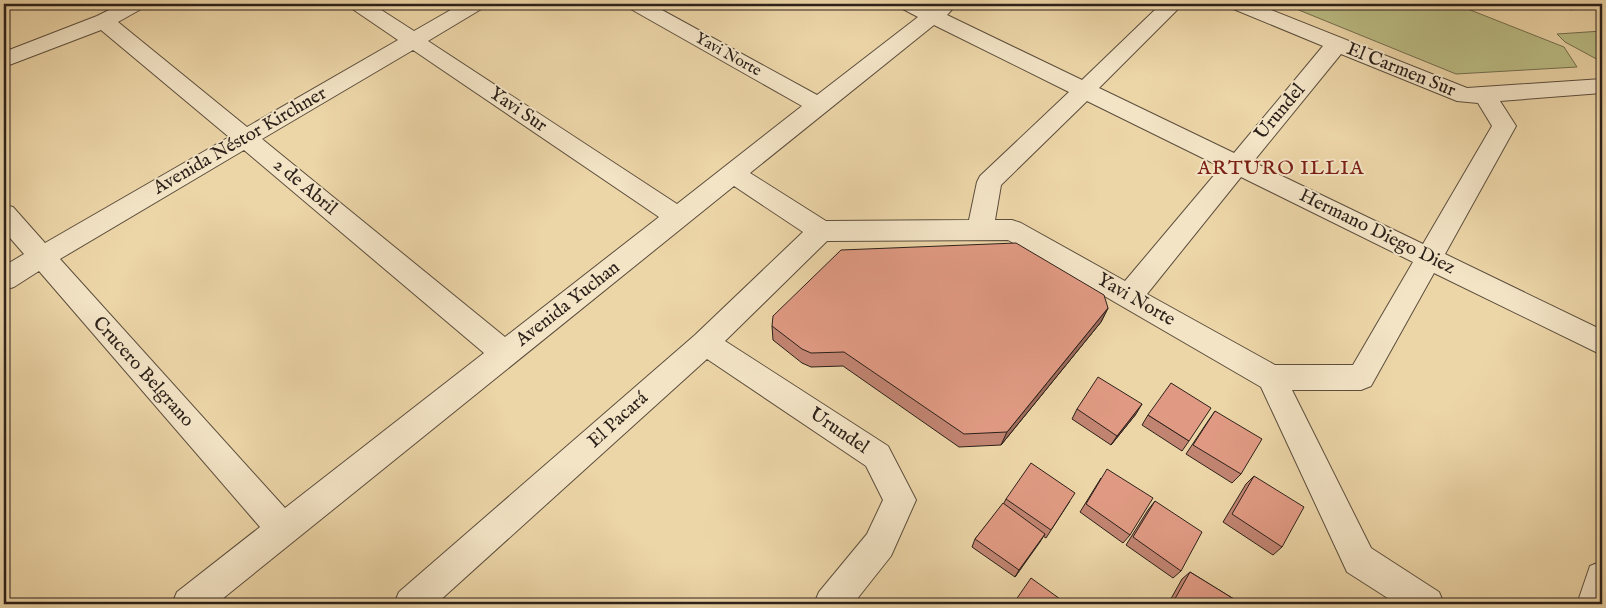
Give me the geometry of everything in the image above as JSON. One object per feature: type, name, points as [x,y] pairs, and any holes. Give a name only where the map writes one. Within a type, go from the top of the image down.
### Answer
[{"type":"street","points":[[4,60],[104,21],[136,4]]},
{"type":"street","name":"Yavi Sur","points":[[358,4],[678,218]]},
{"type":"street","name":"Avenida Néstor Kirchner","points":[[4,279],[476,4]]},
{"type":"street","name":"Yavi Norte","points":[[636,4],[819,106]]},
{"type":"street","name":"Hermano Diego Diez","points":[[908,4],[940,10],[1084,90],[1602,343]]},
{"type":"street","points":[[980,230],[989,182],[1173,4]]},
{"type":"street","name":"El Carmen Sur","points":[[1238,4],[1465,96],[1602,86]]},
{"type":"street","name":"Avenida Yuchan","points":[[189,604],[940,10]]},
{"type":"street","name":"2 de Abril","points":[[104,21],[505,354]]},
{"type":"street","name":"Urundel","points":[[1129,296],[1337,44]]},
{"type":"street","points":[[1427,604],[1359,560],[1271,378],[1361,377],[1504,126],[1484,94]]},
{"type":"street","points":[[732,174],[821,231]]},
{"type":"street","name":"Crucero Belgrano","points":[[4,214],[283,529]]},
{"type":"street","name":"Yavi Norte","points":[[821,231],[1012,230],[1271,378]]},
{"type":"street","name":"El Pacará","points":[[411,604],[705,342],[821,231]]},
{"type":"street","name":"Urundel","points":[[705,342],[877,456],[900,500],[879,545],[831,604]]},
{"type":"street","points":[[1594,604],[1602,578]]},
{"type":"green space","points":[[1284,4],[1455,4],[1564,47],[1577,67],[1456,74]]},
{"type":"green space","points":[[1602,31],[1602,62],[1565,42],[1557,34]]},
{"type":"building","points":[[1016,243],[1104,295],[1108,308],[1007,432],[964,434],[844,352],[811,353],[802,349],[772,326],[773,316],[841,250]]},
{"type":"building","points":[[1098,377],[1142,404],[1117,436],[1077,409]]},
{"type":"building","points":[[1171,383],[1211,408],[1189,441],[1148,415]]},
{"type":"building","points":[[1215,411],[1262,439],[1241,474],[1193,445]]},
{"type":"building","points":[[1031,463],[1075,493],[1051,530],[1006,499]]},
{"type":"building","points":[[1107,469],[1153,498],[1130,535],[1086,504]]},
{"type":"building","points":[[1254,476],[1304,507],[1282,547],[1232,514]]},
{"type":"building","points":[[1155,501],[1202,532],[1181,571],[1133,537]]},
{"type":"building","points":[[1003,503],[1045,534],[1019,570],[975,539]]},
{"type":"building","points":[[1190,572],[1242,604],[1172,604]]},
{"type":"building","points":[[1031,578],[1067,604],[1013,604]]},
{"type":"district","name":"ARTURO ILLIA","points":[[1281,168]]}]
